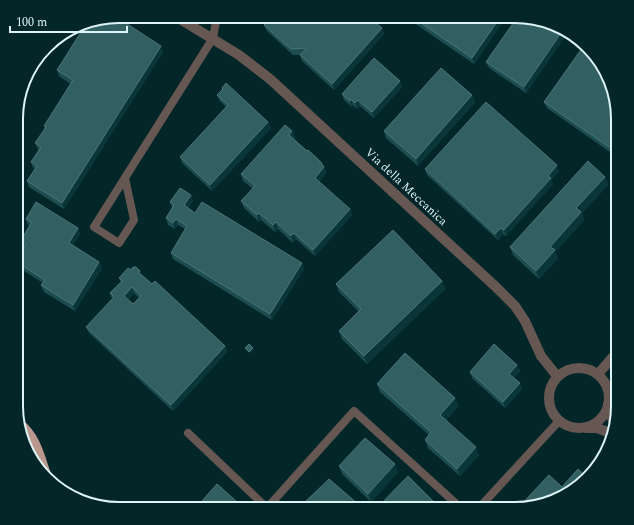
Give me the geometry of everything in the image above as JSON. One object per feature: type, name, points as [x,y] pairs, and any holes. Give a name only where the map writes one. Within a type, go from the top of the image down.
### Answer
[{"type":"highway","points":[[26,430],[35,444],[41,463]]},
{"type":"street","name":"Via della Meccanica","points":[[187,23],[239,55],[270,79],[501,292],[515,306],[525,321],[541,356],[557,376]]},
{"type":"street","points":[[125,178],[134,220],[120,243],[94,227],[212,38],[216,23]]},
{"type":"street","points":[[598,374],[611,359]]},
{"type":"street","points":[[608,432],[597,428],[576,428],[567,426],[553,415],[548,399],[551,387],[557,376],[563,372],[577,368],[584,368],[598,374],[611,397]]},
{"type":"street","points":[[586,428],[596,423],[604,414],[611,401]]},
{"type":"street","points":[[273,502],[354,411],[454,502]]},
{"type":"street","points":[[484,502],[559,421]]},
{"type":"street","points":[[188,433],[262,502]]},
{"type":"building","points":[[126,23],[161,46],[62,203],[27,181],[37,166],[31,162],[41,147],[35,143],[73,80],[57,70],[82,31],[94,26]]},
{"type":"building","points":[[266,23],[376,23],[382,28],[332,84],[300,55],[307,48],[291,49],[264,25]]},
{"type":"building","points":[[421,23],[496,23],[472,58]]},
{"type":"building","points":[[513,23],[540,26],[560,34],[524,87],[486,62]]},
{"type":"building","points":[[581,49],[595,66],[604,82],[608,94],[611,113],[611,148],[544,102]]},
{"type":"building","points":[[374,58],[400,81],[372,112],[358,100],[355,103],[351,99],[350,101],[342,94]]},
{"type":"building","points":[[441,68],[472,95],[416,159],[384,131]]},
{"type":"building","points":[[226,83],[268,122],[210,185],[180,157],[228,105],[217,95]]},
{"type":"building","points":[[486,102],[557,165],[548,176],[551,178],[504,230],[501,228],[495,234],[425,169]]},
{"type":"building","points":[[285,125],[292,131],[289,135],[307,151],[308,150],[324,167],[315,178],[350,209],[313,250],[294,233],[291,236],[276,222],[273,225],[259,213],[257,215],[241,201],[255,186],[241,174]]},
{"type":"building","points":[[588,161],[605,177],[576,208],[581,212],[550,247],[555,250],[536,271],[510,247]]},
{"type":"building","points":[[180,188],[191,195],[184,205],[195,213],[202,202],[302,263],[270,314],[171,253],[187,226],[176,219],[173,223],[166,218],[174,205],[170,202]]},
{"type":"building","points":[[36,202],[78,228],[69,243],[99,262],[73,305],[41,285],[45,280],[23,266],[23,249],[26,244],[23,242],[23,237],[32,222],[26,219]]},
{"type":"building","points":[[393,230],[442,281],[364,356],[339,331],[361,309],[336,284]]},
{"type":"building","points":[[133,267],[136,267],[140,271],[139,273],[152,284],[155,281],[225,346],[171,405],[86,327],[114,297],[110,293],[122,281],[119,278],[128,268],[131,270]],"holes":[[[132,287],[141,296],[133,304],[124,296]]]},
{"type":"building","points":[[249,344],[253,348],[249,352],[245,348]]},
{"type":"building","points":[[494,344],[517,365],[509,374],[520,383],[503,402],[470,372]]},
{"type":"building","points":[[405,353],[455,398],[440,415],[476,447],[457,469],[425,440],[431,432],[377,384]]},
{"type":"building","points":[[365,438],[395,464],[368,494],[339,466]]},
{"type":"building","points":[[578,469],[583,474],[558,492],[540,499],[524,502],[549,475],[562,487]]},
{"type":"building","points":[[408,476],[434,502],[383,502]]},
{"type":"building","points":[[329,479],[356,502],[305,502]]},
{"type":"building","points":[[217,484],[237,502],[201,502]]}]
